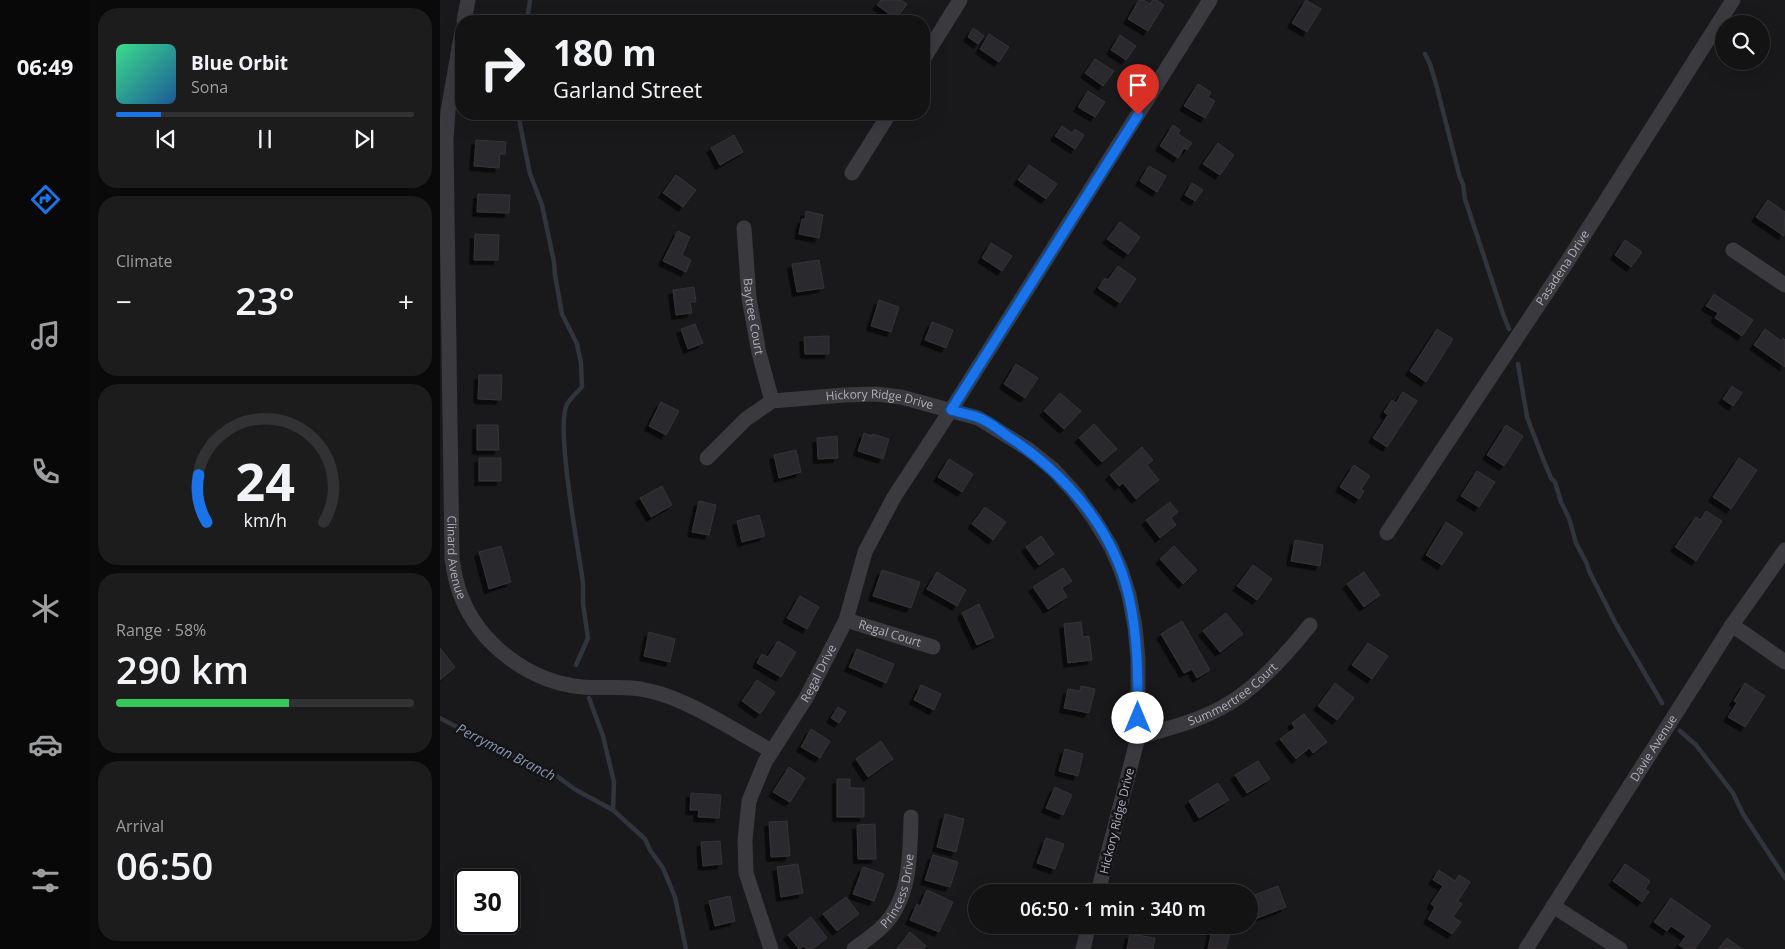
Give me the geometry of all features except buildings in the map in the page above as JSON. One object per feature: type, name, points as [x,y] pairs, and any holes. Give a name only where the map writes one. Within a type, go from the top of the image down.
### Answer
[{"type":"street","points":[[465,15],[468,0]]},
{"type":"street","points":[[930,48],[960,0]]},
{"type":"street","name":"Regal Drive","points":[[771,949],[746,873],[745,840],[749,801],[765,762],[806,698],[846,620],[865,552],[894,497],[1210,0]]},
{"type":"street","name":"Pasadena Drive","points":[[1387,533],[1567,262],[1734,0]]},
{"type":"street","name":"Clinard Avenue","points":[[455,71],[443,152],[452,559],[461,597],[472,618],[501,651],[520,666],[542,677],[582,687],[628,687],[670,696],[772,751]]},
{"type":"street","points":[[852,173],[885,120]]},
{"type":"street","name":"Baytree Court","points":[[744,228],[749,298],[759,353],[772,402]]},
{"type":"street","points":[[1734,250],[1785,285]]},
{"type":"street","name":"Hickory Ridge Drive","points":[[708,458],[746,418],[772,402],[876,394],[901,397],[978,418],[1028,449],[1053,469],[1080,499],[1111,547],[1121,570],[1135,627],[1138,659],[1138,737],[1100,884]]},
{"type":"street","name":"Davie Avenue","points":[[1526,949],[1732,625],[1785,550]]},
{"type":"street","name":"Regal Court","points":[[846,620],[933,647]]},
{"type":"street","name":"Summertree Court","points":[[1138,737],[1206,715],[1223,707],[1244,692],[1273,666],[1292,648],[1310,625]]},
{"type":"street","points":[[1732,625],[1785,662]]},
{"type":"street","name":"Princess Drive","points":[[854,949],[882,927],[894,912],[904,888],[910,862],[911,817]]},
{"type":"street","points":[[1553,906],[1620,949]]},
{"type":"street","points":[[1083,949],[1087,934]]},
{"type":"waterway","points":[[528,15],[530,0]]},
{"type":"waterway","points":[[1425,54],[1436,84],[1463,184],[1465,199],[1509,329]]},
{"type":"waterway","points":[[520,120],[530,174],[542,205],[554,262],[562,314],[577,344],[581,363],[582,387],[567,404],[564,417],[566,463],[583,583],[583,604],[588,638],[576,665]]},
{"type":"waterway","points":[[1518,364],[1527,417],[1551,478],[1555,482],[1561,502],[1569,518],[1576,543],[1616,624],[1662,703]]},
{"type":"waterway","points":[[589,698],[603,736],[614,782],[613,810]]},
{"type":"waterway","name":"Perryman Branch","points":[[440,718],[502,751],[551,772],[576,790],[613,810],[645,839],[650,850],[663,868],[675,897],[686,949]]},
{"type":"waterway","points":[[1680,731],[1696,745],[1733,793],[1743,814],[1785,878]]},
{"type":"route","points":[[1138,115],[951,410],[978,418],[990,424],[1028,449],[1053,469],[1075,493],[1111,547],[1129,595],[1135,627],[1138,659],[1138,718]]}]
